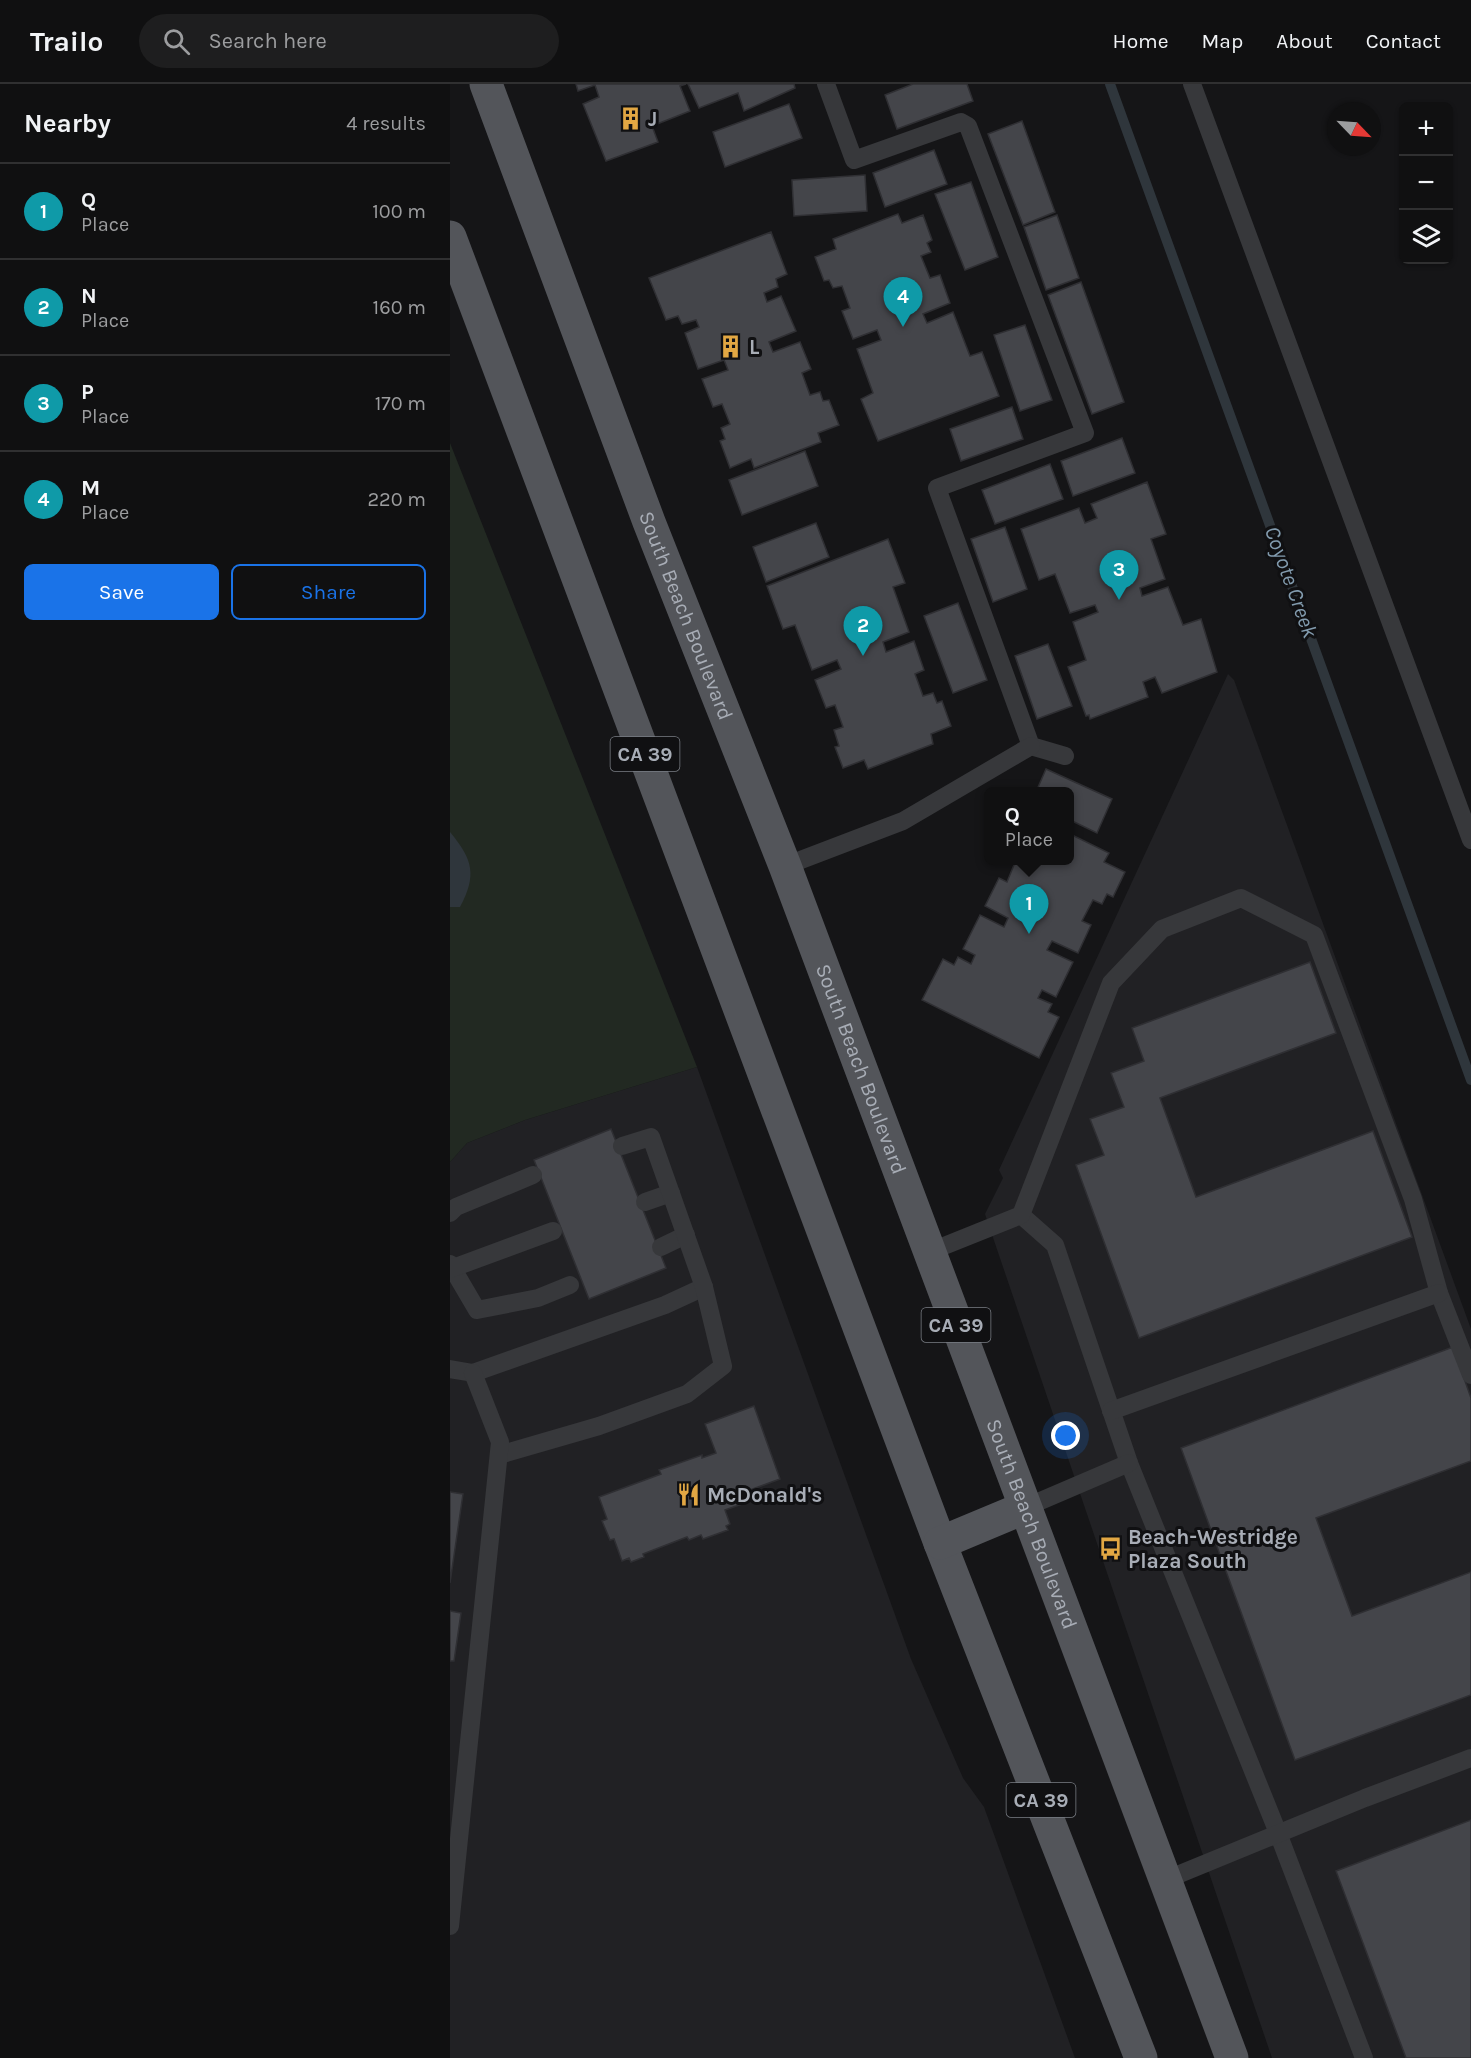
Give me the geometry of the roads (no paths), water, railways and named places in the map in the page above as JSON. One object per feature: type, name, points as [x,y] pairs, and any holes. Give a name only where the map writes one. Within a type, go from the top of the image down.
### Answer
[{"type":"main road","name":"South Beach Boulevard","points":[[486,84],[649,522],[785,866],[1232,2058]]},
{"type":"main road","name":"CA 39","points":[[450,237],[940,1543],[1141,2058]]},
{"type":"main road","points":[[940,1543],[1024,1508]]},
{"type":"lane","points":[[826,84],[854,160],[961,122],[968,126],[1085,433],[937,488],[1031,746]]},
{"type":"lane","points":[[1192,84],[1471,840]]},
{"type":"lane","points":[[785,866],[903,821],[1031,746],[1065,756]]},
{"type":"lane","points":[[929,1252],[1021,1215],[1111,983],[1162,930],[1241,898],[1314,935],[1413,1200],[1439,1293],[1471,1375]]},
{"type":"lane","points":[[499,1455],[599,1426],[687,1394],[723,1366],[704,1287],[651,1137],[622,1146]]},
{"type":"lane","points":[[450,1213],[456,1207],[533,1175]]},
{"type":"lane","points":[[645,1202],[671,1193]]},
{"type":"lane","points":[[1021,1215],[1055,1245],[1129,1463],[1278,1833],[1364,2058]]},
{"type":"lane","points":[[553,1232],[450,1267],[477,1310],[538,1298],[570,1285]]},
{"type":"lane","points":[[661,1247],[686,1235]]},
{"type":"lane","points":[[450,1369],[473,1373],[665,1305],[704,1287]]},
{"type":"lane","points":[[1112,1411],[1439,1293]]},
{"type":"lane","points":[[450,1926],[500,1442],[473,1373]]},
{"type":"lane","points":[[1024,1508],[1129,1463]]},
{"type":"lane","points":[[1165,1880],[1278,1833],[1471,1758]]},
{"type":"waterway","name":"Coyote Creek","points":[[1110,84],[1471,1080]]},
{"type":"place","name":"J","points":[[630,119]]},
{"type":"place","name":"M","points":[[903,327]]},
{"type":"place","name":"L","points":[[731,347]]},
{"type":"place","name":"P","points":[[1119,600]]},
{"type":"place","name":"N","points":[[863,656]]},
{"type":"place","name":"Q","points":[[1029,934]]},
{"type":"place","name":"McDonald's","points":[[689,1495]]},
{"type":"place","name":"Beach-Westridge Plaza South","points":[[1110,1549]]}]
